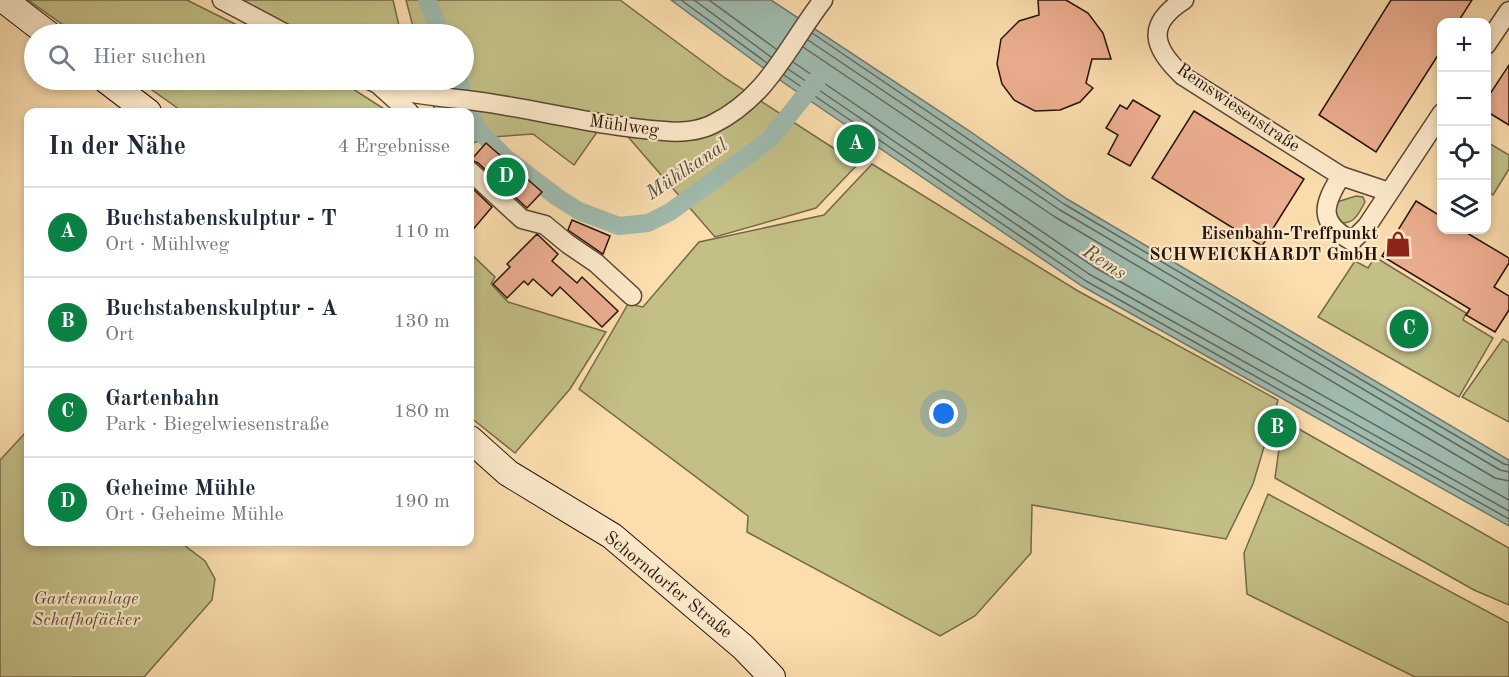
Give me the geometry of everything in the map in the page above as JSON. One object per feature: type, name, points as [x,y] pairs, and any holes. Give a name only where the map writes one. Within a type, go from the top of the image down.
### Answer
[{"type":"main road","points":[[3,0],[35,24]]},
{"type":"main road","points":[[119,90],[143,108]]},
{"type":"main road","name":"Schorndorfer Straße","points":[[474,443],[508,473],[612,536],[743,646],[772,677]]},
{"type":"street","points":[[222,0],[267,24]]},
{"type":"street","name":"Mühlweg","points":[[407,90],[630,128],[666,132],[688,130],[710,125],[746,104],[772,76],[823,0]]},
{"type":"street","name":"Remswiesenstraße","points":[[1184,0],[1167,14],[1157,29],[1159,45],[1166,60],[1183,76],[1341,176]]},
{"type":"street","points":[[1491,38],[1509,11]]},
{"type":"street","points":[[383,90],[404,108]]},
{"type":"street","points":[[1389,192],[1341,176],[1328,197],[1326,213],[1331,225],[1338,233],[1352,241],[1368,226],[1437,120]]},
{"type":"street","points":[[474,175],[522,219],[545,225],[596,263],[632,296]]},
{"type":"green space","points":[[28,0],[187,0],[235,24],[62,24]]},
{"type":"green space","points":[[237,0],[393,0],[399,24],[282,24]]},
{"type":"green space","points":[[406,0],[620,0],[725,78],[858,164],[816,208],[715,237],[609,115],[574,165],[533,134],[492,137],[474,143],[474,108],[434,108],[430,90],[474,90],[474,24],[412,24]]},
{"type":"green space","points":[[152,90],[355,90],[383,108],[177,108]]},
{"type":"green space","points":[[1491,144],[1509,155],[1509,169],[1493,195],[1491,194]]},
{"type":"green space","points":[[872,164],[1078,291],[1278,400],[1253,484],[1226,539],[1032,505],[1031,553],[975,616],[940,636],[747,532],[748,516],[579,389],[628,304],[643,307],[699,242],[824,215]]},
{"type":"green space","points":[[1356,196],[1363,197],[1365,202],[1358,214],[1349,222],[1339,222],[1333,209],[1337,202]]},
{"type":"green space","points":[[474,257],[495,277],[491,284],[508,302],[606,332],[570,389],[515,453],[474,420]]},
{"type":"green space","points":[[1375,257],[1466,313],[1463,320],[1493,338],[1459,397],[1318,317],[1355,261],[1368,268]]},
{"type":"green space","points":[[1503,339],[1509,343],[1509,422],[1462,397]]},
{"type":"green space","points":[[1283,420],[1509,548],[1509,605],[1474,590],[1275,478]]},
{"type":"green space","name":"Gartenanlage Schafhofäcker","points":[[24,434],[24,546],[185,546],[205,561],[215,579],[212,600],[144,677],[0,677],[0,460]]},
{"type":"green space","points":[[1268,494],[1509,623],[1509,677],[1415,677],[1247,594],[1244,553]]},
{"type":"water","name":"Rems","points":[[671,0],[771,0],[968,130],[1067,199],[1509,460],[1509,526],[1082,286],[784,83]]},
{"type":"building","points":[[1038,0],[1066,0],[1088,13],[1103,33],[1111,59],[1092,59],[1086,83],[1093,88],[1080,102],[1060,110],[1035,111],[1014,100],[1002,84],[997,64],[1001,39],[1019,21],[1039,15]]},
{"type":"building","points":[[1391,0],[1472,0],[1461,18],[1437,18],[1437,57],[1376,152],[1319,115]]},
{"type":"building","points":[[1509,65],[1509,125],[1491,114],[1491,92]]},
{"type":"building","points":[[1133,100],[1160,116],[1130,166],[1108,154],[1118,135],[1106,128],[1120,105],[1127,109]]},
{"type":"building","points":[[1194,111],[1304,179],[1262,246],[1152,178]]},
{"type":"building","points":[[486,143],[542,192],[527,208],[474,161],[474,157]]},
{"type":"building","points":[[474,190],[492,207],[474,228]]},
{"type":"building","points":[[1416,201],[1437,214],[1437,234],[1469,234],[1509,258],[1509,263],[1494,287],[1509,296],[1509,310],[1495,332],[1466,315],[1470,309],[1382,256]]},
{"type":"building","points":[[572,220],[610,236],[603,254],[568,230]]},
{"type":"building","points":[[537,234],[558,254],[552,261],[577,283],[582,277],[618,311],[602,327],[560,287],[552,296],[533,279],[528,285],[524,281],[507,298],[493,284],[510,267],[507,264]]},
{"type":"waterway","name":"Mühlkanal","points":[[427,0],[437,24]]},
{"type":"waterway","name":"Mühlkanal","points":[[474,120],[478,130],[507,159],[579,211],[619,226],[648,223],[670,212],[769,140],[818,79]]},
{"type":"waterway","name":"Mühlkanal","points":[[462,90],[469,108]]},
{"type":"place","name":"Buchstabenskulptur - T","points":[[856,144]]},
{"type":"place","name":"Geheime Mühle","points":[[506,177]]},
{"type":"place","name":"Eisenbahn-Treffpunkt SCHWEICKHARDT GmbH","points":[[1398,244]]},
{"type":"place","name":"Gartenbahn","points":[[1409,329]]},
{"type":"place","name":"Buchstabenskulptur - A","points":[[1277,428]]}]
